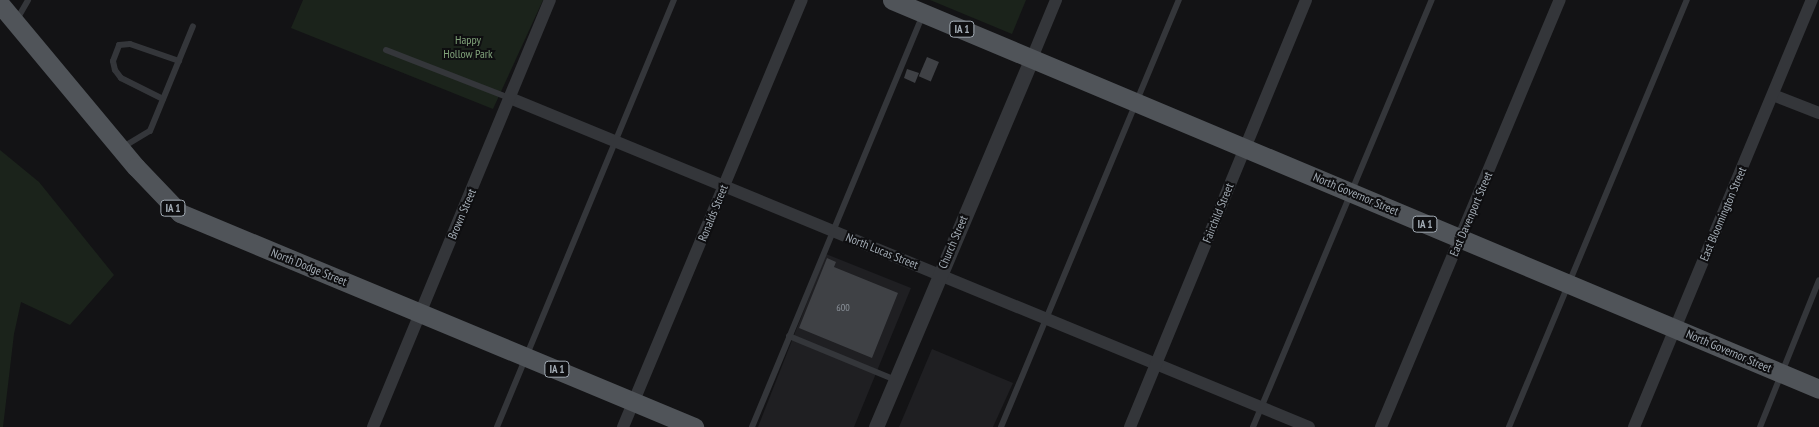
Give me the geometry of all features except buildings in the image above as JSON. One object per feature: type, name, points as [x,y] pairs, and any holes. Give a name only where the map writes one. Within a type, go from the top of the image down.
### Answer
[{"type":"main road","name":"North Governor Street","points":[[892,0],[1819,389]]},
{"type":"main road","name":"North Dodge Street","points":[[0,4],[171,207],[198,222],[420,312],[694,427]]},
{"type":"street","name":"Brown Street","points":[[373,427],[550,0]]},
{"type":"street","name":"Ronalds Street","points":[[623,427],[802,0]]},
{"type":"street","points":[[1032,58],[1056,0]]},
{"type":"street","name":"Fairchild Street","points":[[1130,427],[1306,0]]},
{"type":"street","name":"East Davenport Street","points":[[1381,427],[1560,0]]},
{"type":"street","name":"East Bloomington Street","points":[[1634,427],[1812,0]]},
{"type":"street","name":"Church Street","points":[[876,427],[939,274],[1032,58]]},
{"type":"street","points":[[1773,95],[1819,113]]},
{"type":"street","name":"North Lucas Street","points":[[510,98],[1309,427]]},
{"type":"lane","points":[[16,22],[28,0]]},
{"type":"lane","points":[[497,427],[617,142],[674,0]]},
{"type":"lane","points":[[1001,427],[1179,0]]},
{"type":"lane","points":[[1253,427],[1432,0]]},
{"type":"lane","points":[[1509,427],[1687,0]]},
{"type":"lane","points":[[752,427],[832,230],[924,13]]},
{"type":"lane","points":[[120,148],[150,131],[193,26]]},
{"type":"lane","points":[[163,99],[121,78],[114,70],[112,61],[119,45],[130,44],[179,61]]},
{"type":"lane","points":[[386,50],[510,98]]},
{"type":"lane","points":[[1760,427],[1783,374],[1819,280]]},
{"type":"lane","points":[[789,336],[896,380]]},
{"type":"shaded area","points":[[826,254],[911,288],[854,427],[758,427]]},
{"type":"shaded area","points":[[932,349],[1013,383],[993,427],[899,427]]},
{"type":"green space","name":"Happy Hollow Park","points":[[303,0],[543,0],[493,109],[291,28]]},
{"type":"green space","points":[[930,0],[1026,0],[1012,34]]},
{"type":"green space","points":[[0,150],[39,182],[114,275],[70,325],[21,302],[14,334],[3,427],[0,427]]}]
